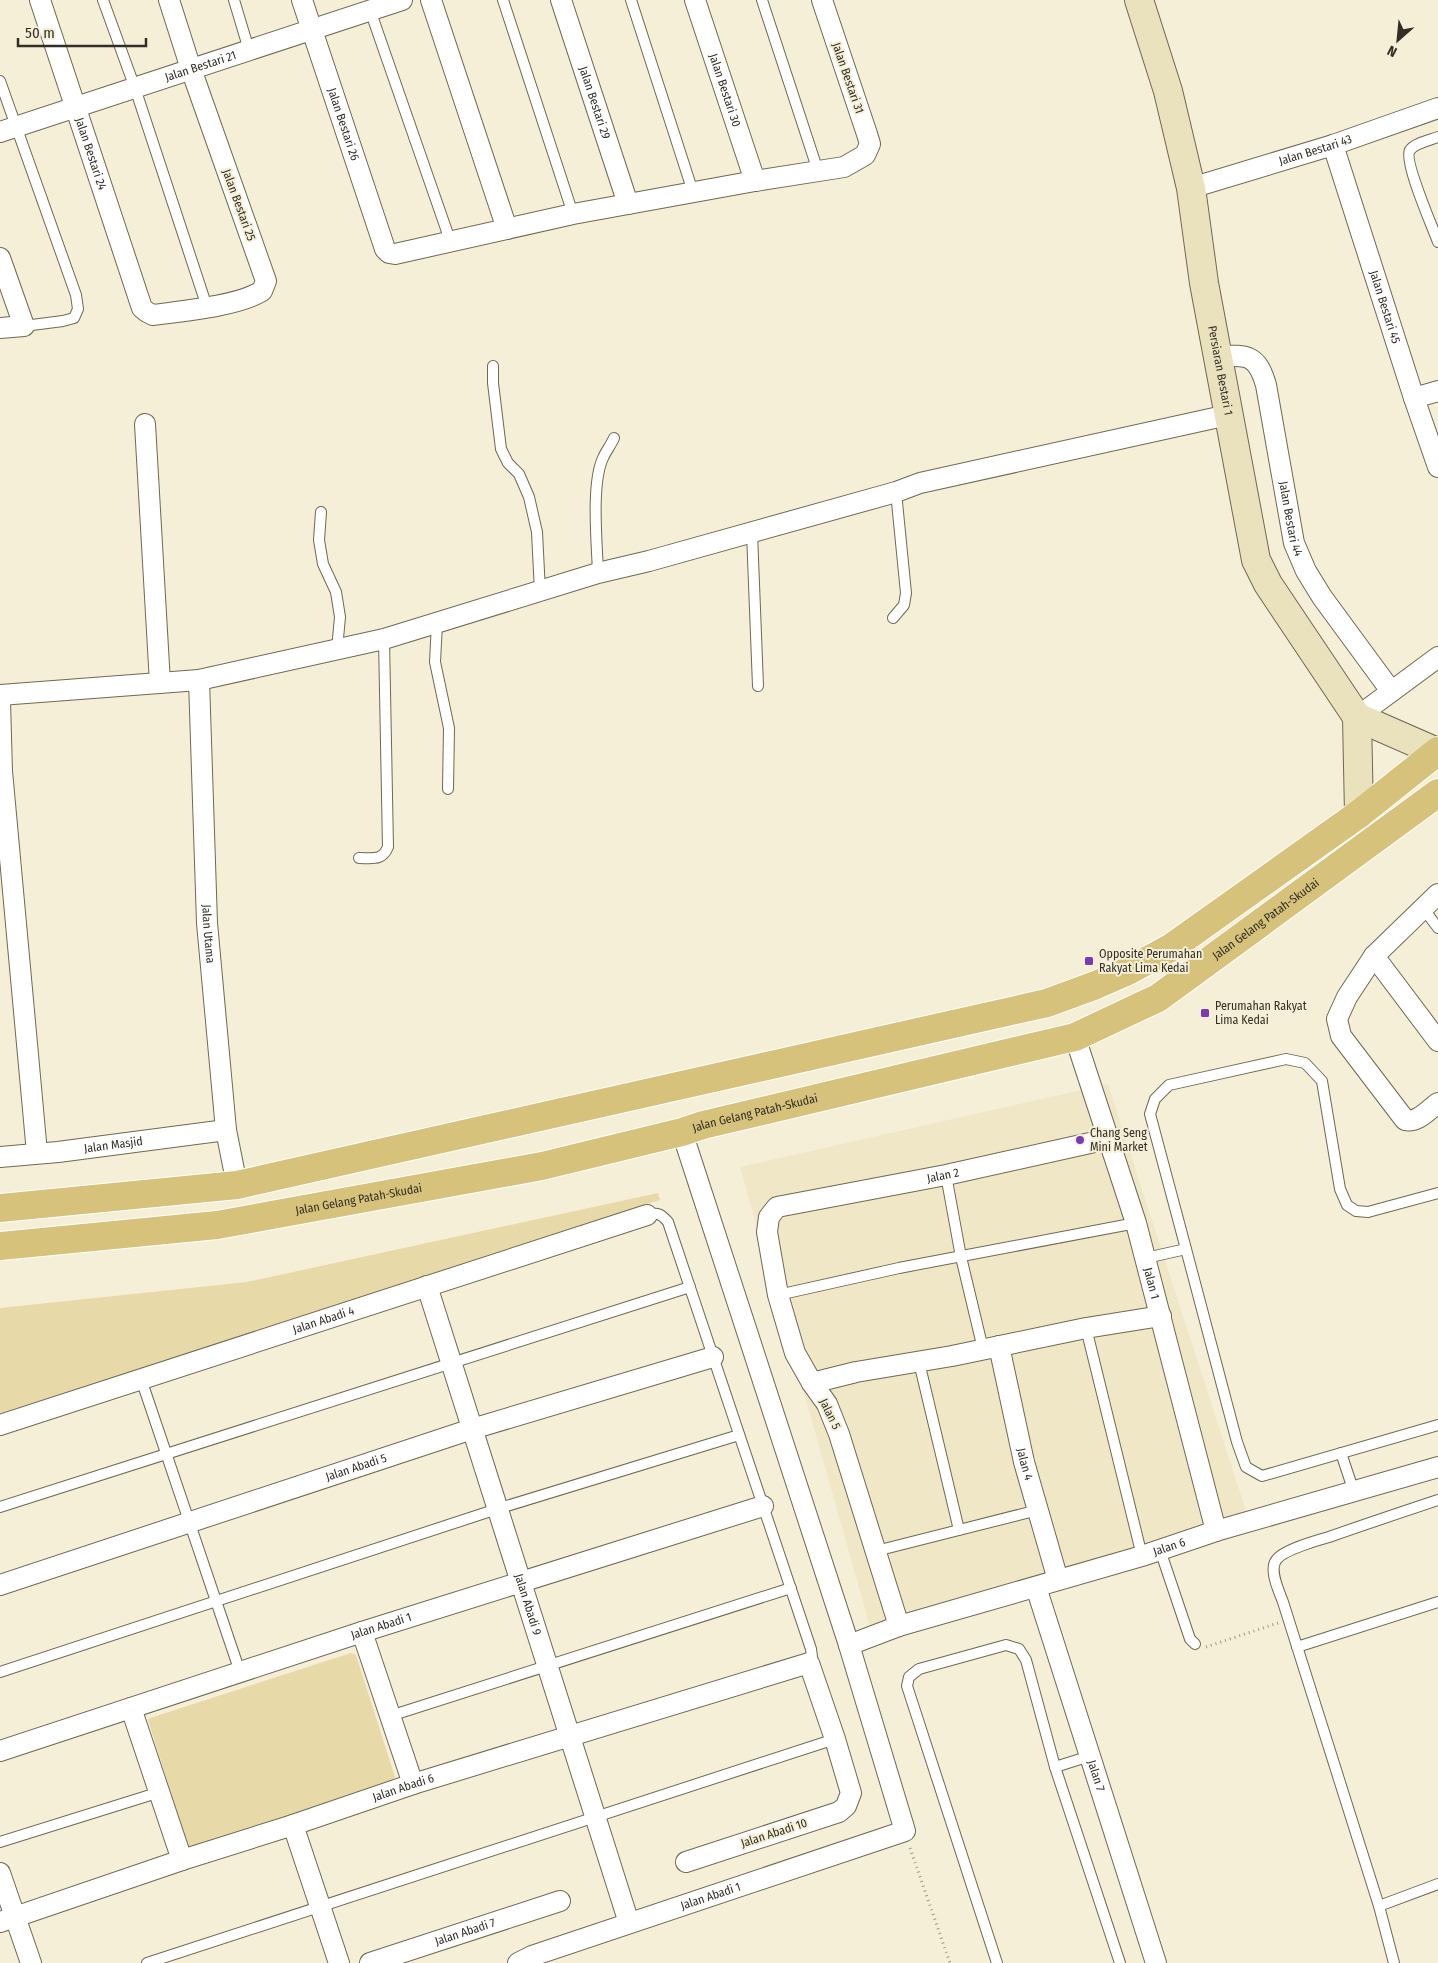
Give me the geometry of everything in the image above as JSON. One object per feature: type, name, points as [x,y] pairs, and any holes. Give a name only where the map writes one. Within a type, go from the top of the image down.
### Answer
[{"type":"main road","points":[[0,1208],[237,1185],[1047,1003],[1104,982],[1172,947],[1359,814],[1438,752]]},
{"type":"main road","name":"Jalan Gelang Patah-Skudai","points":[[0,1246],[217,1225],[542,1166],[682,1132],[703,1125],[1075,1037],[1158,998],[1436,798]]},
{"type":"street","name":"Jalan Bestari 24","points":[[40,0],[142,308]]},
{"type":"street","name":"Jalan Bestari 25","points":[[142,308],[153,315],[207,307],[255,296],[262,291],[266,281],[191,69],[169,0]]},
{"type":"street","name":"Jalan Bestari 26","points":[[302,0],[385,249],[389,253],[395,254],[451,243]]},
{"type":"street","name":"Jalan Bestari 21","points":[[8,129],[402,0]]},
{"type":"street","points":[[431,0],[507,229]]},
{"type":"street","name":"Jalan Bestari 29","points":[[561,0],[628,204]]},
{"type":"street","name":"Jalan Bestari 30","points":[[696,0],[755,180]]},
{"type":"street","name":"Jalan Bestari 31","points":[[818,171],[844,167],[865,155],[870,144],[822,0]]},
{"type":"street","name":"Persiaran Bestari 1","points":[[1139,0],[1168,91],[1191,188],[1204,283],[1256,560],[1268,584],[1356,717]]},
{"type":"street","name":"Jalan Bestari 43","points":[[1191,188],[1333,145],[1438,108]]},
{"type":"street","name":"Jalan Bestari 45","points":[[1333,145],[1438,467]]},
{"type":"street","points":[[451,243],[573,214],[755,180],[818,171]]},
{"type":"street","points":[[0,258],[24,326],[0,328]]},
{"type":"street","name":"Jalan Bestari 44","points":[[1218,356],[1242,355],[1254,361],[1261,369],[1266,386],[1294,543],[1306,571],[1322,597],[1390,690]]},
{"type":"street","points":[[1414,398],[1438,391]]},
{"type":"street","points":[[0,695],[199,680],[384,639],[598,573],[752,533],[896,492],[920,483],[1228,415]]},
{"type":"street","points":[[145,424],[160,683]]},
{"type":"street","points":[[1356,717],[1390,690],[1438,657]]},
{"type":"street","name":"Jalan Utama","points":[[199,680],[207,923],[226,1130],[237,1185]]},
{"type":"street","points":[[0,702],[2,770],[37,1153]]},
{"type":"street","points":[[1356,717],[1438,752]]},
{"type":"street","points":[[1356,717],[1359,814]]},
{"type":"street","points":[[1438,894],[1374,956],[1347,998],[1337,1019],[1341,1036],[1405,1120],[1410,1122],[1419,1118],[1438,1103]]},
{"type":"street","points":[[1374,956],[1438,1042]]},
{"type":"street","name":"Jalan 1","points":[[1075,1037],[1146,1258],[1216,1531]]},
{"type":"street","name":"Jalan Masjid","points":[[0,1157],[226,1130]]},
{"type":"street","points":[[682,1132],[849,1645],[905,1831]]},
{"type":"street","name":"Jalan 2","points":[[777,1207],[946,1175],[1108,1139]]},
{"type":"street","name":"Jalan 5","points":[[777,1207],[769,1217],[766,1232],[778,1295],[795,1353],[812,1384],[827,1404],[839,1434],[899,1626]]},
{"type":"street","name":"Jalan Abadi 4","points":[[0,1425],[647,1214]]},
{"type":"street","name":"Jalan Abadi 9","points":[[427,1286],[629,1923]]},
{"type":"street","points":[[812,1384],[856,1372],[919,1362],[1086,1328],[1161,1316]]},
{"type":"street","name":"Jalan 4","points":[[991,1348],[1058,1580]]},
{"type":"street","name":"Jalan Abadi 5","points":[[0,1585],[472,1429],[713,1357]]},
{"type":"street","name":"Jalan 6","points":[[849,1645],[899,1626],[1438,1467]]},
{"type":"street","name":"Jalan Abadi 1","points":[[0,1751],[521,1581],[764,1506]]},
{"type":"street","name":"Jalan 7","points":[[1036,1587],[1156,1963]]},
{"type":"street","points":[[362,1632],[413,1784]]},
{"type":"street","points":[[809,1663],[835,1739]]},
{"type":"street","name":"Jalan Abadi 6","points":[[8,1920],[413,1784],[809,1663]]},
{"type":"street","points":[[131,1708],[182,1860]]},
{"type":"street","name":"Jalan Abadi 10","points":[[686,1862],[839,1812],[846,1806],[851,1793],[835,1739]]},
{"type":"street","points":[[293,1825],[339,1963]]},
{"type":"street","name":"Jalan Abadi 1","points":[[518,1963],[532,1956],[905,1831]]},
{"type":"street","points":[[0,1873],[8,1920],[31,1963]]},
{"type":"street","name":"Jalan Abadi 7","points":[[370,1963],[560,1901]]},
{"type":"lane","points":[[103,0],[207,307]]},
{"type":"lane","points":[[234,0],[249,50]]},
{"type":"lane","points":[[503,0],[573,214]]},
{"type":"lane","points":[[631,0],[693,192]]},
{"type":"lane","points":[[762,0],[818,171]]},
{"type":"lane","points":[[370,10],[451,243]]},
{"type":"lane","points":[[0,80],[8,129],[76,295],[78,309],[74,318],[24,326]]},
{"type":"lane","points":[[1438,137],[1415,146],[1407,155],[1438,242]]},
{"type":"lane","points":[[493,366],[493,384],[501,449],[508,463],[519,474],[529,497],[537,532],[540,592]]},
{"type":"lane","points":[[598,573],[596,514],[598,476],[602,459],[614,438]]},
{"type":"lane","points":[[893,618],[904,605],[906,593],[896,492]]},
{"type":"lane","points":[[321,512],[319,540],[323,564],[336,592],[340,617],[337,649]]},
{"type":"lane","points":[[752,533],[758,686]]},
{"type":"lane","points":[[437,623],[435,662],[450,728],[448,789]]},
{"type":"lane","points":[[359,858],[379,858],[385,854],[388,847],[384,639]]},
{"type":"lane","points":[[1423,908],[1438,928]]},
{"type":"lane","points":[[1438,1192],[1368,1212],[1356,1211],[1347,1206],[1340,1189],[1322,1081],[1305,1063],[1286,1059],[1169,1085],[1155,1099],[1150,1114],[1237,1442],[1246,1467],[1262,1476],[1438,1426]]},
{"type":"lane","points":[[946,1175],[961,1256],[991,1348]]},
{"type":"lane","points":[[647,1214],[661,1214],[668,1222],[812,1649],[812,1657],[809,1663]]},
{"type":"lane","points":[[778,1295],[961,1256],[1136,1223]]},
{"type":"lane","points":[[1146,1258],[1186,1249]]},
{"type":"lane","points":[[0,1507],[690,1287]]},
{"type":"lane","points":[[1086,1328],[1151,1553],[1190,1638],[1195,1644]]},
{"type":"lane","points":[[919,1362],[959,1530]]},
{"type":"lane","points":[[141,1379],[240,1672]]},
{"type":"lane","points":[[0,1672],[497,1508],[739,1434]]},
{"type":"lane","points":[[1341,1453],[1354,1492]]},
{"type":"lane","points":[[1394,1963],[1379,1906],[1288,1620],[1274,1573],[1274,1564],[1277,1559],[1306,1545],[1438,1500]]},
{"type":"lane","points":[[876,1551],[1038,1510]]},
{"type":"lane","points":[[390,1716],[791,1588]]},
{"type":"lane","points":[[1297,1647],[1438,1602]]},
{"type":"lane","points":[[997,1963],[907,1686],[910,1676],[919,1669],[1006,1645],[1019,1649],[1026,1660],[1055,1767],[1120,1963]]},
{"type":"lane","points":[[147,1963],[835,1739]]},
{"type":"lane","points":[[1055,1767],[1090,1756]]},
{"type":"lane","points":[[0,1842],[160,1792]]},
{"type":"lane","points":[[1379,1906],[1438,1884]]},
{"type":"path","points":[[1195,1644],[1204,1647],[1211,1646],[1288,1620]]},
{"type":"path","points":[[905,1831],[950,1963]]},
{"type":"shaded area","points":[[1108,1084],[1252,1529],[875,1644],[740,1167]]},
{"type":"shaded area","points":[[658,1193],[660,1200],[0,1414],[0,1308],[247,1282]]},
{"type":"shaded area","points":[[351,1653],[356,1655],[395,1777],[392,1782],[193,1848],[188,1846],[148,1720]]},
{"type":"place","name":"Opposite Perumahan Rakyat Lima Kedai","points":[[1089,961]]},
{"type":"place","name":"Perumahan Rakyat Lima Kedai","points":[[1205,1013]]},
{"type":"place","name":"Chang Seng Mini Market","points":[[1080,1140]]}]
